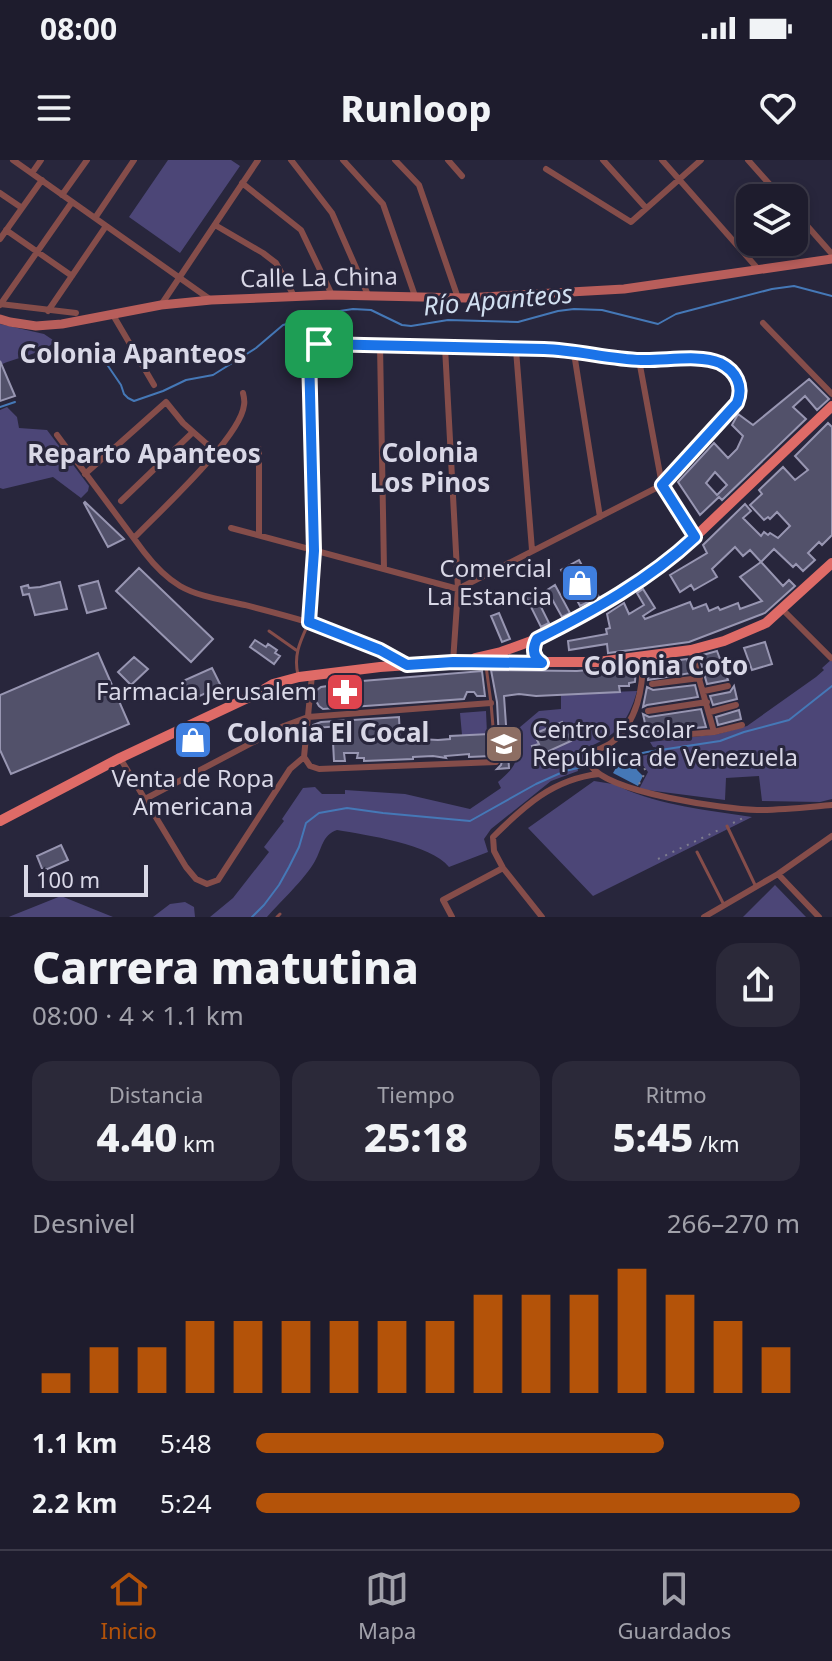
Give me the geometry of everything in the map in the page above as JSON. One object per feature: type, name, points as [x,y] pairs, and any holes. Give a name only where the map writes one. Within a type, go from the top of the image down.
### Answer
[{"type":"main road","name":"Calle La China","points":[[0,319],[36,326],[62,324],[161,305],[294,296],[458,298],[624,289],[832,256]]},
{"type":"main road","points":[[453,662],[501,652],[537,639],[597,608],[644,577],[695,537],[832,406]]},
{"type":"main road","points":[[0,821],[120,758],[273,684],[312,675],[407,665],[598,662],[691,650],[724,641],[766,623],[832,563]]},
{"type":"main road","points":[[537,639],[534,654],[542,663]]},
{"type":"street","points":[[13,160],[211,300]]},
{"type":"street","points":[[32,173],[41,160]]},
{"type":"street","points":[[62,195],[87,160]]},
{"type":"street","points":[[95,218],[134,160]]},
{"type":"street","points":[[161,305],[258,160]]},
{"type":"street","points":[[291,160],[332,213],[368,295]]},
{"type":"street","points":[[343,160],[383,204],[415,296]]},
{"type":"street","points":[[395,160],[419,185],[458,298]]},
{"type":"street","points":[[448,160],[462,176]]},
{"type":"street","points":[[603,160],[646,208]]},
{"type":"street","points":[[662,160],[758,269]]},
{"type":"street","points":[[546,169],[631,222],[701,160]]},
{"type":"street","points":[[748,160],[769,184]]},
{"type":"street","points":[[0,239],[42,180]]},
{"type":"street","points":[[242,183],[301,230],[332,295]]},
{"type":"street","points":[[0,193],[22,208]]},
{"type":"street","points":[[72,202],[0,304],[76,313]]},
{"type":"street","points":[[215,225],[276,263],[294,296]]},
{"type":"street","points":[[48,311],[106,226]]},
{"type":"street","points":[[808,228],[832,256]]},
{"type":"street","points":[[6,230],[72,276]]},
{"type":"street","points":[[113,315],[154,385]]},
{"type":"street","points":[[763,323],[832,394]]},
{"type":"street","points":[[231,528],[314,551],[458,589],[662,485],[737,403],[741,392],[737,378],[729,369],[712,360],[639,360],[547,349],[319,344],[312,347],[309,354],[314,551],[309,622]]},
{"type":"street","points":[[380,345],[384,569]]},
{"type":"street","points":[[445,347],[458,589],[453,662]]},
{"type":"street","points":[[516,350],[532,550]]},
{"type":"street","points":[[574,353],[600,517]]},
{"type":"street","points":[[639,360],[662,485],[695,537]]},
{"type":"street","points":[[134,538],[217,453],[239,421],[244,406],[243,393]]},
{"type":"street","points":[[85,474],[166,402],[217,453]]},
{"type":"street","points":[[121,501],[193,432]]},
{"type":"street","points":[[57,435],[157,569],[182,588],[309,622],[380,650],[407,665]]},
{"type":"street","points":[[259,449],[259,535]]},
{"type":"street","points":[[782,609],[831,658]]},
{"type":"street","points":[[691,650],[714,732]]},
{"type":"street","points":[[643,657],[642,690],[627,724],[612,742],[588,755],[592,768],[599,774],[645,794],[749,810],[832,805]]},
{"type":"street","points":[[120,758],[192,875],[200,882],[212,883],[218,880],[290,769],[304,757],[312,675]]},
{"type":"street","points":[[652,684],[700,678]]},
{"type":"street","points":[[704,691],[728,686]]},
{"type":"street","points":[[648,711],[707,702]]},
{"type":"street","points":[[145,799],[284,726],[308,717],[491,703]]},
{"type":"street","points":[[710,712],[736,705]]},
{"type":"street","points":[[658,737],[714,732],[742,725]]},
{"type":"street","points":[[304,757],[312,767],[319,769],[496,762]]},
{"type":"street","points":[[542,917],[503,868],[494,851],[493,837],[522,807],[545,792],[582,775],[599,774]]},
{"type":"street","points":[[704,917],[778,874],[832,836]]},
{"type":"street","points":[[452,917],[443,900],[503,868]]},
{"type":"street","points":[[778,874],[819,917]]},
{"type":"lane","points":[[299,677],[296,650],[309,622]]},
{"type":"lane","points":[[269,631],[296,650]]},
{"type":"lane","points":[[485,663],[496,762]]},
{"type":"lane","points":[[727,826],[756,887]]},
{"type":"lane","points":[[697,852],[724,905]]},
{"type":"path","points":[[643,777],[644,768]]},
{"type":"path","points":[[658,859],[744,818],[749,810]]},
{"type":"shaded area","points":[[168,160],[231,160],[240,166],[180,253],[129,217]]},
{"type":"shaded area","points":[[0,324],[44,334],[53,340],[52,344],[0,365]]},
{"type":"shaded area","points":[[7,407],[17,417],[19,428],[47,430],[89,486],[81,498],[53,477],[0,488],[0,410]]},
{"type":"shaded area","points":[[832,659],[832,799],[820,802],[762,801],[759,776],[726,778],[725,800],[639,789],[648,772],[637,757],[664,751],[663,748],[653,747],[650,742],[718,734],[747,726],[816,677]]},
{"type":"shaded area","points":[[637,691],[625,720],[605,739],[586,748],[585,758],[577,766],[578,771],[551,781],[491,829],[484,839],[488,852],[449,867],[428,852],[413,847],[337,830],[325,839],[311,868],[267,917],[210,917],[233,898],[269,852],[264,847],[303,788],[315,787],[322,794],[345,794],[345,790],[405,794],[470,809],[501,788],[498,782],[516,760],[513,733],[539,711],[561,709],[561,694]]},
{"type":"shaded area","points":[[486,711],[487,734],[462,735],[460,713]]},
{"type":"shaded area","points":[[594,781],[619,785],[668,803],[752,817],[593,896],[528,828]]},
{"type":"shaded area","points":[[775,885],[806,917],[743,917]]},
{"type":"shaded area","points":[[61,896],[113,917],[9,917],[11,916]]},
{"type":"shaded area","points":[[185,902],[194,907],[195,917],[153,917],[170,904]]},
{"type":"water","points":[[633,760],[643,776],[638,786],[613,773],[619,763]]},
{"type":"building","points":[[0,361],[15,396],[0,401]]},
{"type":"building","points":[[809,379],[829,399],[817,410],[805,396],[793,407],[806,419],[722,500],[719,497],[700,515],[678,482],[714,443],[728,458],[737,449],[743,436],[732,425],[738,414],[753,425]],"holes":[[[715,472],[727,485],[717,495],[706,483]]]},
{"type":"building","points":[[828,423],[832,427],[832,535],[808,553],[815,560],[803,571],[796,564],[793,567],[774,549],[761,562],[750,550],[743,556],[735,547],[712,569],[717,577],[694,590],[691,585],[680,592],[670,575],[707,553],[703,545],[745,504],[751,511],[743,518],[761,536],[764,532],[778,538],[790,526],[777,512],[764,520],[750,505],[762,494],[759,490],[783,467],[795,480],[808,470],[795,456]]},
{"type":"building","points":[[85,502],[124,539],[108,547]]},
{"type":"building","name":"Comercial La Estancia","points":[[579,560],[599,597],[580,606],[561,570]]},
{"type":"building","points":[[761,562],[783,586],[789,580],[795,586],[765,613],[689,642],[608,653],[607,644],[569,650],[568,641],[607,634],[606,629],[610,628],[607,614],[624,603],[629,614],[644,605],[637,593],[643,589],[655,608],[643,616],[645,619],[690,602],[693,609],[706,604],[709,611],[738,603],[740,609],[762,601],[740,577]]},
{"type":"building","points":[[139,568],[213,639],[191,662],[116,591]]},
{"type":"building","points":[[98,581],[106,608],[87,613],[79,586]]},
{"type":"building","points":[[60,582],[67,609],[35,615],[29,594],[23,595],[21,587],[40,587]]},
{"type":"building","points":[[555,585],[570,613],[562,617],[547,590]]},
{"type":"building","points":[[533,591],[549,623],[541,627],[525,595]]},
{"type":"building","points":[[499,613],[510,639],[502,642],[491,616]]},
{"type":"building","points":[[255,640],[277,650],[275,653],[280,656],[274,664],[250,647]]},
{"type":"building","points":[[765,642],[772,664],[752,670],[744,648]]},
{"type":"building","points":[[717,651],[728,680],[707,684],[699,656]]},
{"type":"building","points":[[98,653],[129,724],[11,774],[0,750],[0,695]]},
{"type":"building","points":[[134,657],[148,669],[131,685],[118,672]]},
{"type":"building","points":[[687,659],[691,673],[648,680],[649,664]]},
{"type":"building","points":[[636,666],[635,682],[629,683],[629,686],[619,686],[620,692],[504,696],[509,768],[497,769],[502,761],[491,670],[577,671]]},
{"type":"building","points":[[212,668],[221,686],[191,700],[183,681]]},
{"type":"building","points":[[482,671],[485,696],[467,692],[464,699],[323,709],[316,701],[317,690],[321,687]]},
{"type":"building","points":[[695,685],[698,697],[643,707],[647,687],[653,690]]},
{"type":"building","points":[[734,686],[737,699],[713,705],[710,696],[730,692]]},
{"type":"building","points":[[701,709],[706,727],[657,731],[648,737],[643,714],[649,717]]},
{"type":"building","points":[[739,710],[741,719],[718,725],[716,717]]},
{"type":"building","points":[[399,717],[400,738],[438,740],[450,739],[450,736],[489,734],[491,756],[469,757],[469,754],[446,758],[433,756],[364,761],[364,758],[357,758],[358,753],[344,753],[345,761],[334,761],[333,742],[343,742],[343,726],[313,728],[321,722]]},
{"type":"building","points":[[562,722],[571,741],[536,757],[532,746],[539,744],[534,734]]},
{"type":"building","points":[[61,845],[68,860],[43,871],[37,856]]},
{"type":"waterway","name":"Río Apanteos","points":[[106,363],[124,394],[134,401],[186,380],[213,375],[256,348],[283,325],[333,312],[371,310],[402,325],[411,326],[448,320],[518,322],[558,311],[602,310],[658,324],[676,314],[772,289],[794,286],[832,296]]},
{"type":"waterway","name":"Río Apanteos","points":[[0,407],[15,402]]},
{"type":"waterway","points":[[252,917],[279,885],[299,847],[306,823],[319,813],[347,808],[470,821],[565,771],[647,752],[720,741],[789,720],[832,686]]},
{"type":"waterway","points":[[635,767],[641,766]]},
{"type":"place","name":"Comercial La Estancia","points":[[580,583]]},
{"type":"place","name":"Farmacia Jerusalem","points":[[345,692]]},
{"type":"place","name":"Venta de Ropa Americana","points":[[193,740]]},
{"type":"place","name":"Centro Escolar República de Venezuela","points":[[504,744]]},
{"type":"district","name":"Colonia Apanteos","points":[[133,354]]},
{"type":"district","name":"Reparto Apanteos","points":[[144,454]]},
{"type":"district","name":"Colonia Los Pinos","points":[[430,468]]},
{"type":"district","name":"Colonia Coto","points":[[666,666]]},
{"type":"district","name":"Colonia El Cocal","points":[[328,733]]},
{"type":"route","points":[[319,344],[547,349],[639,360],[704,359],[729,369],[737,378],[741,392],[737,403],[726,416],[662,485],[695,537],[656,570],[597,608],[537,639],[534,654],[542,663],[407,665],[380,650],[309,622],[314,551],[309,354],[312,347],[319,344]]}]
